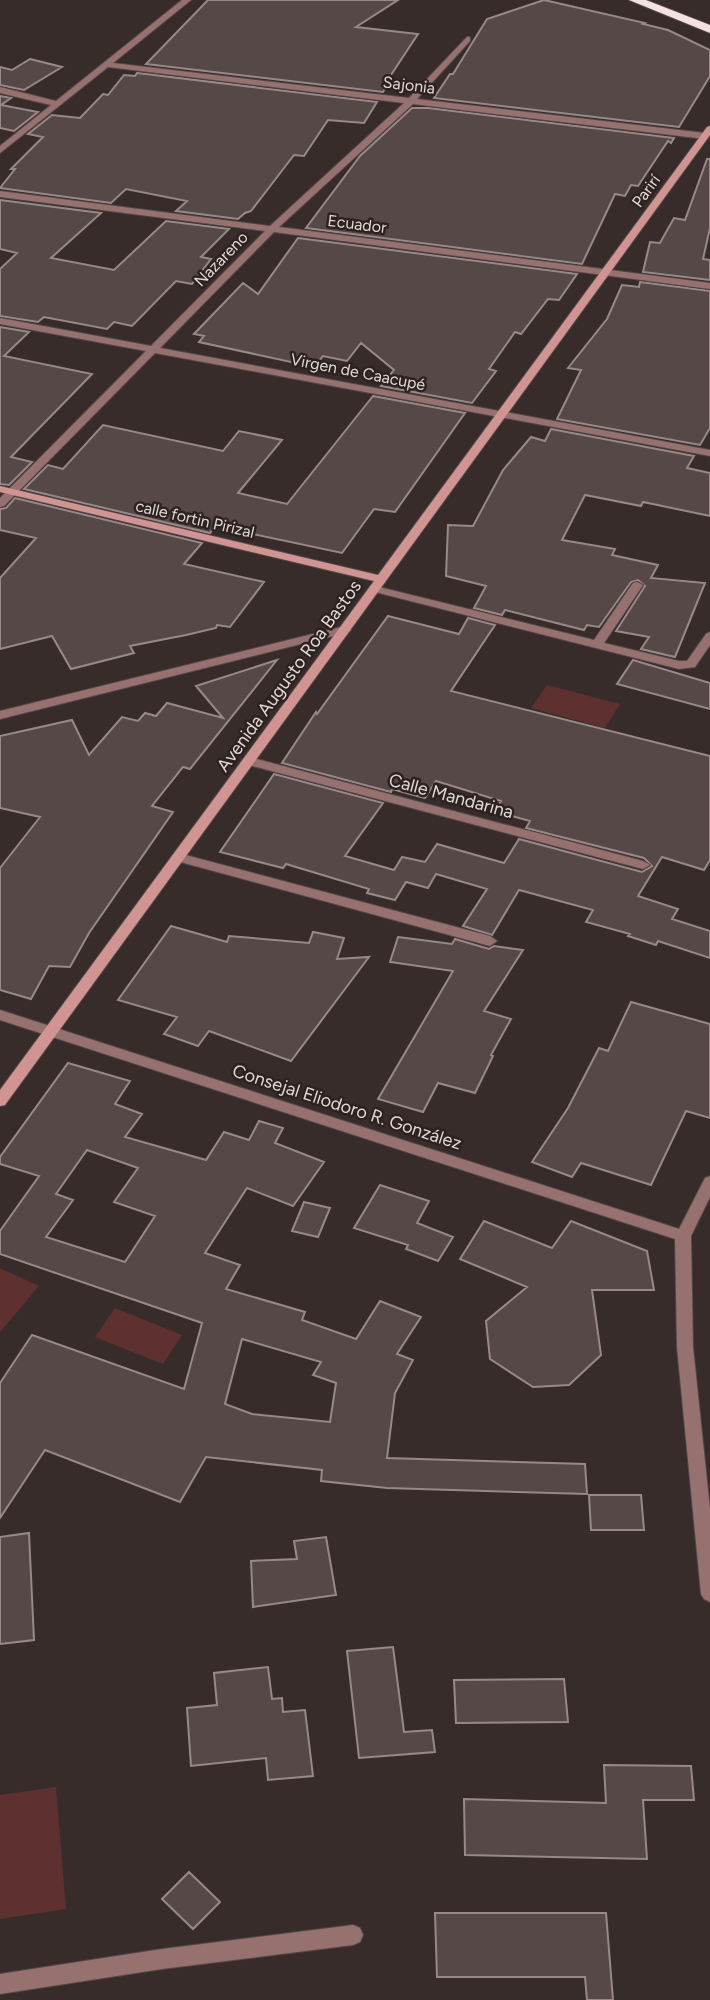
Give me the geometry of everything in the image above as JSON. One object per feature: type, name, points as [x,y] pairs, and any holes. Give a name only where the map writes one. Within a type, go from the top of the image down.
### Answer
[{"type":"highway","points":[[635,0],[710,29]]},
{"type":"main road","name":"Parirí","points":[[607,272],[708,132]]},
{"type":"main road","name":"Avenida Augusto Roa Bastos","points":[[0,1101],[607,272]]},
{"type":"main road","name":"calle fortin Pirizal","points":[[0,489],[379,584]]},
{"type":"street","points":[[0,150],[187,0]]},
{"type":"street","name":"Nazareno","points":[[0,504],[273,228],[412,100],[467,39]]},
{"type":"street","name":"Sajonia","points":[[108,65],[708,132]]},
{"type":"street","points":[[0,90],[57,104]]},
{"type":"street","name":"Ecuador","points":[[0,194],[710,286]]},
{"type":"street","name":"Virgen de Caacupé","points":[[0,321],[710,453]]},
{"type":"street","name":"calle fortin Pirizal","points":[[379,584],[679,665],[691,664],[710,636]]},
{"type":"street","points":[[597,643],[637,585]]},
{"type":"street","points":[[0,715],[345,630]]},
{"type":"street","name":"Calle Mandarina","points":[[249,761],[643,865]]},
{"type":"street","points":[[178,857],[489,941]]},
{"type":"street","name":"Consejal Eliodoro R. González","points":[[0,1015],[682,1236]]},
{"type":"street","points":[[710,1182],[682,1236],[685,1347],[708,1535],[710,1594]]},
{"type":"street","points":[[0,1984],[162,1959],[353,1935]]},
{"type":"shaded area","points":[[547,685],[620,704],[605,728],[531,708]]},
{"type":"shaded area","points":[[0,1268],[39,1286],[0,1332]]},
{"type":"shaded area","points":[[115,1308],[182,1335],[163,1364],[95,1337]]},
{"type":"shaded area","points":[[56,1787],[66,1909],[0,1919],[0,1795]]},
{"type":"building","points":[[208,0],[398,0],[356,27],[418,34],[387,81],[390,81],[383,92],[146,64]]},
{"type":"building","points":[[544,0],[645,23],[643,24],[668,30],[710,50],[710,76],[679,127],[434,98],[450,74],[453,74],[487,19]]},
{"type":"building","points":[[30,59],[62,67],[24,90],[0,85],[0,67],[12,70]]},
{"type":"building","points":[[137,73],[377,102],[364,123],[328,120],[304,156],[294,155],[251,211],[238,219],[176,211],[187,201],[126,189],[111,203],[0,188],[15,169],[11,169],[43,137],[28,134],[52,115],[80,118],[103,94],[108,95],[124,75],[135,76]]},
{"type":"building","points":[[0,96],[11,98],[1,105],[38,112],[14,131],[0,128]]},
{"type":"building","points":[[412,108],[674,138],[671,143],[668,141],[638,186],[631,185],[625,196],[615,194],[582,264],[306,228],[360,156]]},
{"type":"building","points":[[707,159],[710,159],[710,228],[703,259],[710,260],[710,280],[643,272],[650,242],[660,243],[674,218],[685,220]]},
{"type":"building","points":[[0,200],[101,213],[51,258],[114,270],[166,221],[229,229],[201,257],[211,259],[192,284],[176,281],[132,326],[114,322],[107,329],[44,317],[38,322],[0,316],[0,269],[17,253],[0,249]]},
{"type":"building","points":[[298,238],[577,274],[559,300],[548,299],[521,334],[515,332],[489,369],[496,371],[472,403],[381,386],[394,370],[361,343],[347,361],[323,356],[314,367],[199,342],[204,336],[194,334],[243,283],[258,294]]},
{"type":"building","points":[[640,282],[710,291],[710,428],[700,445],[557,419],[581,370],[568,368],[607,319],[622,285],[639,287]]},
{"type":"building","points":[[0,327],[29,332],[4,356],[92,374],[11,457],[32,462],[9,485],[0,484]]},
{"type":"building","points":[[373,396],[465,413],[395,512],[374,509],[342,553],[215,526],[210,533],[24,489],[48,465],[63,469],[103,425],[223,451],[239,431],[282,440],[238,493],[287,504]]},
{"type":"building","points":[[551,429],[694,456],[687,468],[710,473],[710,516],[643,502],[641,506],[585,495],[562,540],[615,549],[612,555],[658,565],[651,578],[705,583],[675,657],[641,649],[649,637],[616,631],[645,586],[638,580],[631,582],[599,627],[587,625],[584,630],[505,610],[502,615],[474,608],[486,586],[446,576],[448,525],[473,526],[503,470],[531,437],[545,441]]},
{"type":"building","points":[[15,498],[202,543],[184,564],[264,582],[230,627],[217,625],[216,628],[130,646],[134,653],[71,669],[52,636],[0,649],[0,578],[36,538],[0,530],[0,509],[6,508]]},
{"type":"building","points":[[388,616],[459,634],[468,618],[495,625],[451,691],[710,756],[710,860],[704,870],[662,857],[638,896],[678,909],[672,919],[710,931],[710,958],[658,941],[656,945],[628,936],[630,934],[586,922],[593,910],[519,890],[492,935],[463,926],[487,889],[436,874],[428,888],[406,882],[395,900],[367,893],[369,889],[286,864],[283,868],[220,852],[274,774],[383,803],[345,856],[394,870],[402,857],[425,862],[437,844],[504,863],[519,839],[642,872],[652,866],[644,858],[526,828],[530,821],[494,811],[501,801],[436,781],[425,798],[392,789],[391,792],[282,763],[316,712],[317,714]]},
{"type":"building","points":[[277,660],[190,769],[183,767],[152,806],[173,812],[89,933],[70,967],[49,966],[31,999],[0,990],[0,868],[40,817],[0,808],[0,736],[72,720],[89,755],[122,717],[138,721],[145,713],[156,716],[167,703],[223,718],[196,686]]},
{"type":"building","points":[[633,660],[710,683],[710,709],[617,684]]},
{"type":"building","points":[[171,926],[227,942],[229,936],[309,943],[313,932],[344,938],[337,959],[369,957],[291,1061],[209,1031],[198,1046],[164,1034],[177,1017],[118,1000]]},
{"type":"building","points":[[398,937],[452,944],[455,939],[489,949],[494,946],[523,950],[484,1011],[511,1019],[491,1055],[493,1056],[475,1093],[438,1083],[423,1112],[378,1099],[453,971],[390,962]]},
{"type":"building","points":[[631,1002],[710,1024],[710,1118],[686,1111],[651,1185],[581,1163],[572,1177],[532,1162],[568,1108],[599,1048],[608,1051]]},
{"type":"building","points":[[68,1063],[130,1081],[115,1104],[142,1114],[125,1137],[206,1160],[224,1132],[249,1140],[259,1121],[283,1128],[275,1143],[324,1162],[293,1206],[247,1188],[205,1253],[240,1265],[226,1289],[305,1312],[302,1320],[356,1339],[380,1301],[421,1317],[397,1354],[413,1360],[395,1393],[387,1458],[585,1464],[587,1494],[387,1488],[321,1481],[322,1470],[206,1457],[180,1502],[45,1450],[0,1518],[0,1383],[32,1335],[184,1389],[202,1323],[0,1254],[0,1231],[39,1176],[0,1164],[0,1157]],"holes":[[[87,1150],[138,1168],[114,1202],[155,1216],[125,1262],[46,1237],[73,1200],[56,1194]],[[242,1339],[321,1362],[313,1375],[336,1383],[330,1422],[252,1414],[225,1404]]]},
{"type":"building","points":[[380,1185],[429,1201],[417,1223],[453,1237],[438,1261],[406,1249],[408,1245],[354,1228]]},
{"type":"building","points":[[304,1202],[330,1208],[318,1237],[292,1231]]},
{"type":"building","points":[[484,1221],[552,1248],[571,1221],[647,1251],[654,1290],[592,1290],[601,1355],[569,1385],[533,1387],[490,1359],[486,1321],[527,1287],[460,1259]]},
{"type":"building","points":[[589,1495],[641,1495],[644,1530],[591,1530]]},
{"type":"building","points":[[29,1533],[34,1640],[0,1644],[0,1537]]},
{"type":"building","points":[[326,1537],[336,1595],[253,1607],[251,1561],[297,1559],[294,1541]]},
{"type":"building","points":[[393,1647],[404,1732],[432,1730],[435,1752],[359,1758],[347,1651]]},
{"type":"building","points":[[268,1667],[272,1699],[282,1698],[283,1712],[305,1710],[313,1776],[268,1780],[266,1758],[191,1766],[187,1708],[217,1705],[214,1673]]},
{"type":"building","points":[[564,1679],[568,1722],[456,1723],[454,1680]]},
{"type":"building","points":[[604,1765],[691,1766],[694,1800],[643,1800],[647,1859],[465,1855],[464,1799],[606,1803]]},
{"type":"building","points":[[189,1872],[220,1902],[193,1929],[162,1899]]},
{"type":"building","points":[[435,1913],[606,1913],[613,2000],[587,2000],[585,1977],[437,1977]]}]
